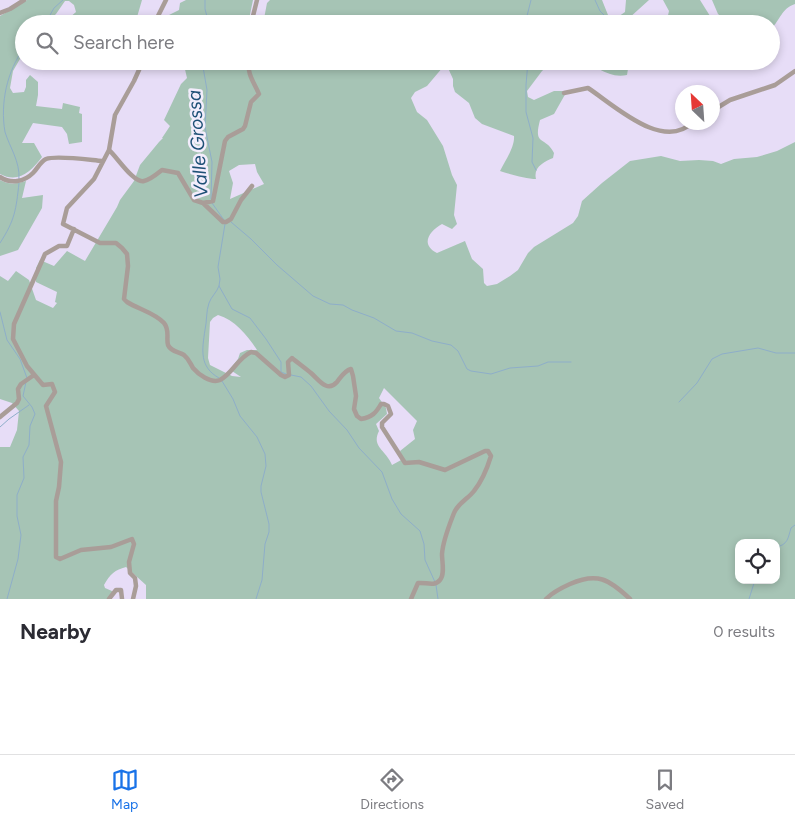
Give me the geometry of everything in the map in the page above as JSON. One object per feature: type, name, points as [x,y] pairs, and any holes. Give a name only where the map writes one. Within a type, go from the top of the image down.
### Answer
[{"type":"street","points":[[0,13],[24,0]]},
{"type":"street","points":[[158,15],[166,0]]},
{"type":"street","points":[[253,15],[256,0]]},
{"type":"street","points":[[139,70],[115,115],[109,150],[102,160],[94,179],[67,208],[62,224],[100,243],[116,243],[122,248],[127,254],[128,266],[124,299],[165,324],[168,330],[168,345],[171,349],[184,355],[198,373],[206,378],[219,381],[239,360],[251,352],[256,353],[285,377],[289,375],[288,362],[292,358],[328,387],[334,385],[344,372],[351,369],[356,396],[354,409],[357,416],[361,419],[366,418],[376,414],[381,404],[388,406],[390,414],[382,423],[382,427],[405,463],[419,462],[445,470],[488,451],[491,456],[486,471],[473,492],[462,500],[455,511],[443,547],[442,576],[438,582],[433,584],[423,582],[418,584],[411,599]]},
{"type":"street","points":[[203,203],[213,201],[225,141],[228,137],[246,126],[251,102],[259,94],[251,80],[249,70]]},
{"type":"street","points":[[720,106],[730,100],[775,85],[795,71]]},
{"type":"street","points":[[564,94],[588,88],[651,129],[678,132],[683,130]]},
{"type":"street","points":[[109,150],[116,156],[129,174],[141,182],[146,181],[162,170],[178,172],[194,200],[203,203],[220,221],[226,222],[231,219],[241,200],[252,186]]},
{"type":"street","points":[[0,178],[15,182],[24,180],[41,163],[49,158],[102,160]]},
{"type":"street","points":[[74,230],[67,246],[59,246],[45,254],[14,324],[13,339],[34,375],[43,384],[52,384],[55,392],[46,406],[60,462],[59,487],[56,501],[56,558],[60,559],[81,550],[111,548],[132,539],[134,544],[129,562],[130,573],[135,578],[136,586],[133,599]]},
{"type":"street","points":[[0,417],[17,403],[18,389],[21,384],[34,375]]},
{"type":"street","points":[[546,599],[562,587],[590,577],[611,582],[630,599]]},
{"type":"street","points":[[110,599],[112,593],[116,590],[122,592],[122,599]]},
{"type":"green space","points":[[27,0],[142,0],[138,15],[72,15],[76,12],[74,5],[69,1],[65,1],[55,15],[15,15],[15,68],[10,88],[13,93],[24,92],[26,80],[30,75],[38,82],[36,106],[62,109],[63,103],[80,107],[79,113],[82,114],[82,142],[69,144],[67,134],[62,127],[33,123],[22,143],[34,143],[42,157],[29,171],[13,178],[0,174],[0,16]]},
{"type":"green space","points":[[186,0],[253,0],[250,15],[169,15],[179,10],[180,3]]},
{"type":"green space","points":[[270,0],[602,0],[608,15],[265,15],[267,3]]},
{"type":"green space","points":[[626,0],[649,0],[632,15],[621,15],[625,12]]},
{"type":"green space","points":[[663,0],[700,0],[709,15],[668,15],[669,11]]},
{"type":"green space","points":[[712,0],[795,0],[795,4],[784,11],[780,17],[780,15],[718,14]]},
{"type":"green space","points":[[185,70],[440,70],[427,86],[415,92],[411,98],[417,112],[427,120],[443,146],[457,185],[454,215],[457,224],[452,229],[442,224],[437,227],[430,234],[428,242],[432,250],[437,253],[465,241],[472,259],[483,269],[484,283],[487,286],[497,284],[510,276],[518,270],[534,247],[573,223],[578,216],[582,201],[630,161],[661,156],[680,161],[713,161],[721,164],[734,159],[757,157],[777,151],[795,142],[795,599],[146,599],[146,585],[126,567],[113,573],[104,585],[105,588],[112,591],[112,599],[0,599],[0,447],[10,447],[17,430],[19,411],[12,403],[0,399],[0,276],[8,281],[16,271],[29,280],[36,300],[53,308],[57,303],[55,302],[57,292],[36,282],[36,268],[40,260],[54,266],[67,251],[85,261],[120,200],[134,181],[140,165],[163,138],[170,126],[164,120],[181,84],[187,78]],"holes":[[[255,164],[264,184],[230,199],[233,183],[229,171],[239,165]],[[218,315],[224,317],[245,334],[257,350],[247,350],[240,353],[231,368],[232,371],[241,377],[232,376],[210,365],[208,358],[210,322]],[[384,388],[417,421],[413,430],[415,439],[400,451],[403,459],[392,465],[377,441],[379,431],[376,424],[387,414],[386,408],[379,398]]]},
{"type":"green space","points":[[449,70],[543,70],[527,91],[528,97],[534,100],[554,91],[567,91],[554,114],[540,120],[538,128],[539,138],[554,153],[553,158],[538,168],[536,179],[500,171],[511,149],[514,136],[482,124],[475,118],[469,103],[455,92],[453,79]]},
{"type":"green space","points":[[602,70],[628,70],[627,75],[619,76]]},
{"type":"green space","points":[[0,180],[6,183],[26,181],[22,198],[43,195],[42,208],[18,250],[0,256]]},
{"type":"waterway","points":[[50,15],[54,8],[63,0]]},
{"type":"waterway","name":"Valle Grossa","points":[[205,0],[207,15]]},
{"type":"waterway","points":[[527,15],[531,0]]},
{"type":"waterway","points":[[595,0],[604,15]]},
{"type":"waterway","points":[[15,63],[6,88],[3,110],[5,132],[16,160],[19,179]]},
{"type":"waterway","name":"Valle Grossa","points":[[204,70],[207,90],[205,127],[212,162],[211,199]]},
{"type":"waterway","points":[[527,70],[526,112],[533,138],[532,162],[536,170]]},
{"type":"waterway","points":[[0,243],[14,215],[19,183]]},
{"type":"waterway","name":"Valle Grossa","points":[[212,203],[224,220]]},
{"type":"waterway","points":[[231,222],[313,296],[330,304],[343,305],[374,318],[396,331],[412,333],[432,341],[451,345],[458,351],[467,369],[471,371],[491,374],[510,368],[538,366],[548,362],[571,362]]},
{"type":"waterway","name":"Valle Grossa","points":[[225,224],[218,267],[219,286],[232,309],[250,318],[266,339],[281,362],[281,372],[286,374]]},
{"type":"waterway","points":[[219,286],[208,306],[203,357],[208,369],[219,378]]},
{"type":"waterway","points":[[0,312],[7,340],[20,359],[27,378]]},
{"type":"waterway","points":[[679,402],[697,383],[712,359],[722,354],[758,348],[776,353],[795,353]]},
{"type":"waterway","name":"Valle Grossa","points":[[291,375],[301,377],[311,386],[329,411],[347,430],[359,448],[382,472],[392,499],[401,514],[420,531],[424,544],[425,560],[435,582]]},
{"type":"waterway","points":[[222,381],[233,399],[240,416],[257,437],[265,454],[266,466],[261,492],[269,524],[269,532],[265,544],[262,580],[256,599]]},
{"type":"waterway","points":[[7,599],[18,559],[21,535],[17,516],[17,495],[24,478],[23,457],[29,445],[30,426],[35,414],[23,396],[26,382]]},
{"type":"waterway","points":[[0,427],[29,405]]},
{"type":"waterway","points":[[780,546],[785,543],[791,528],[795,525]]},
{"type":"waterway","points":[[749,599],[754,584]]},
{"type":"waterway","name":"Valle Grossa","points":[[436,585],[438,599]]}]
